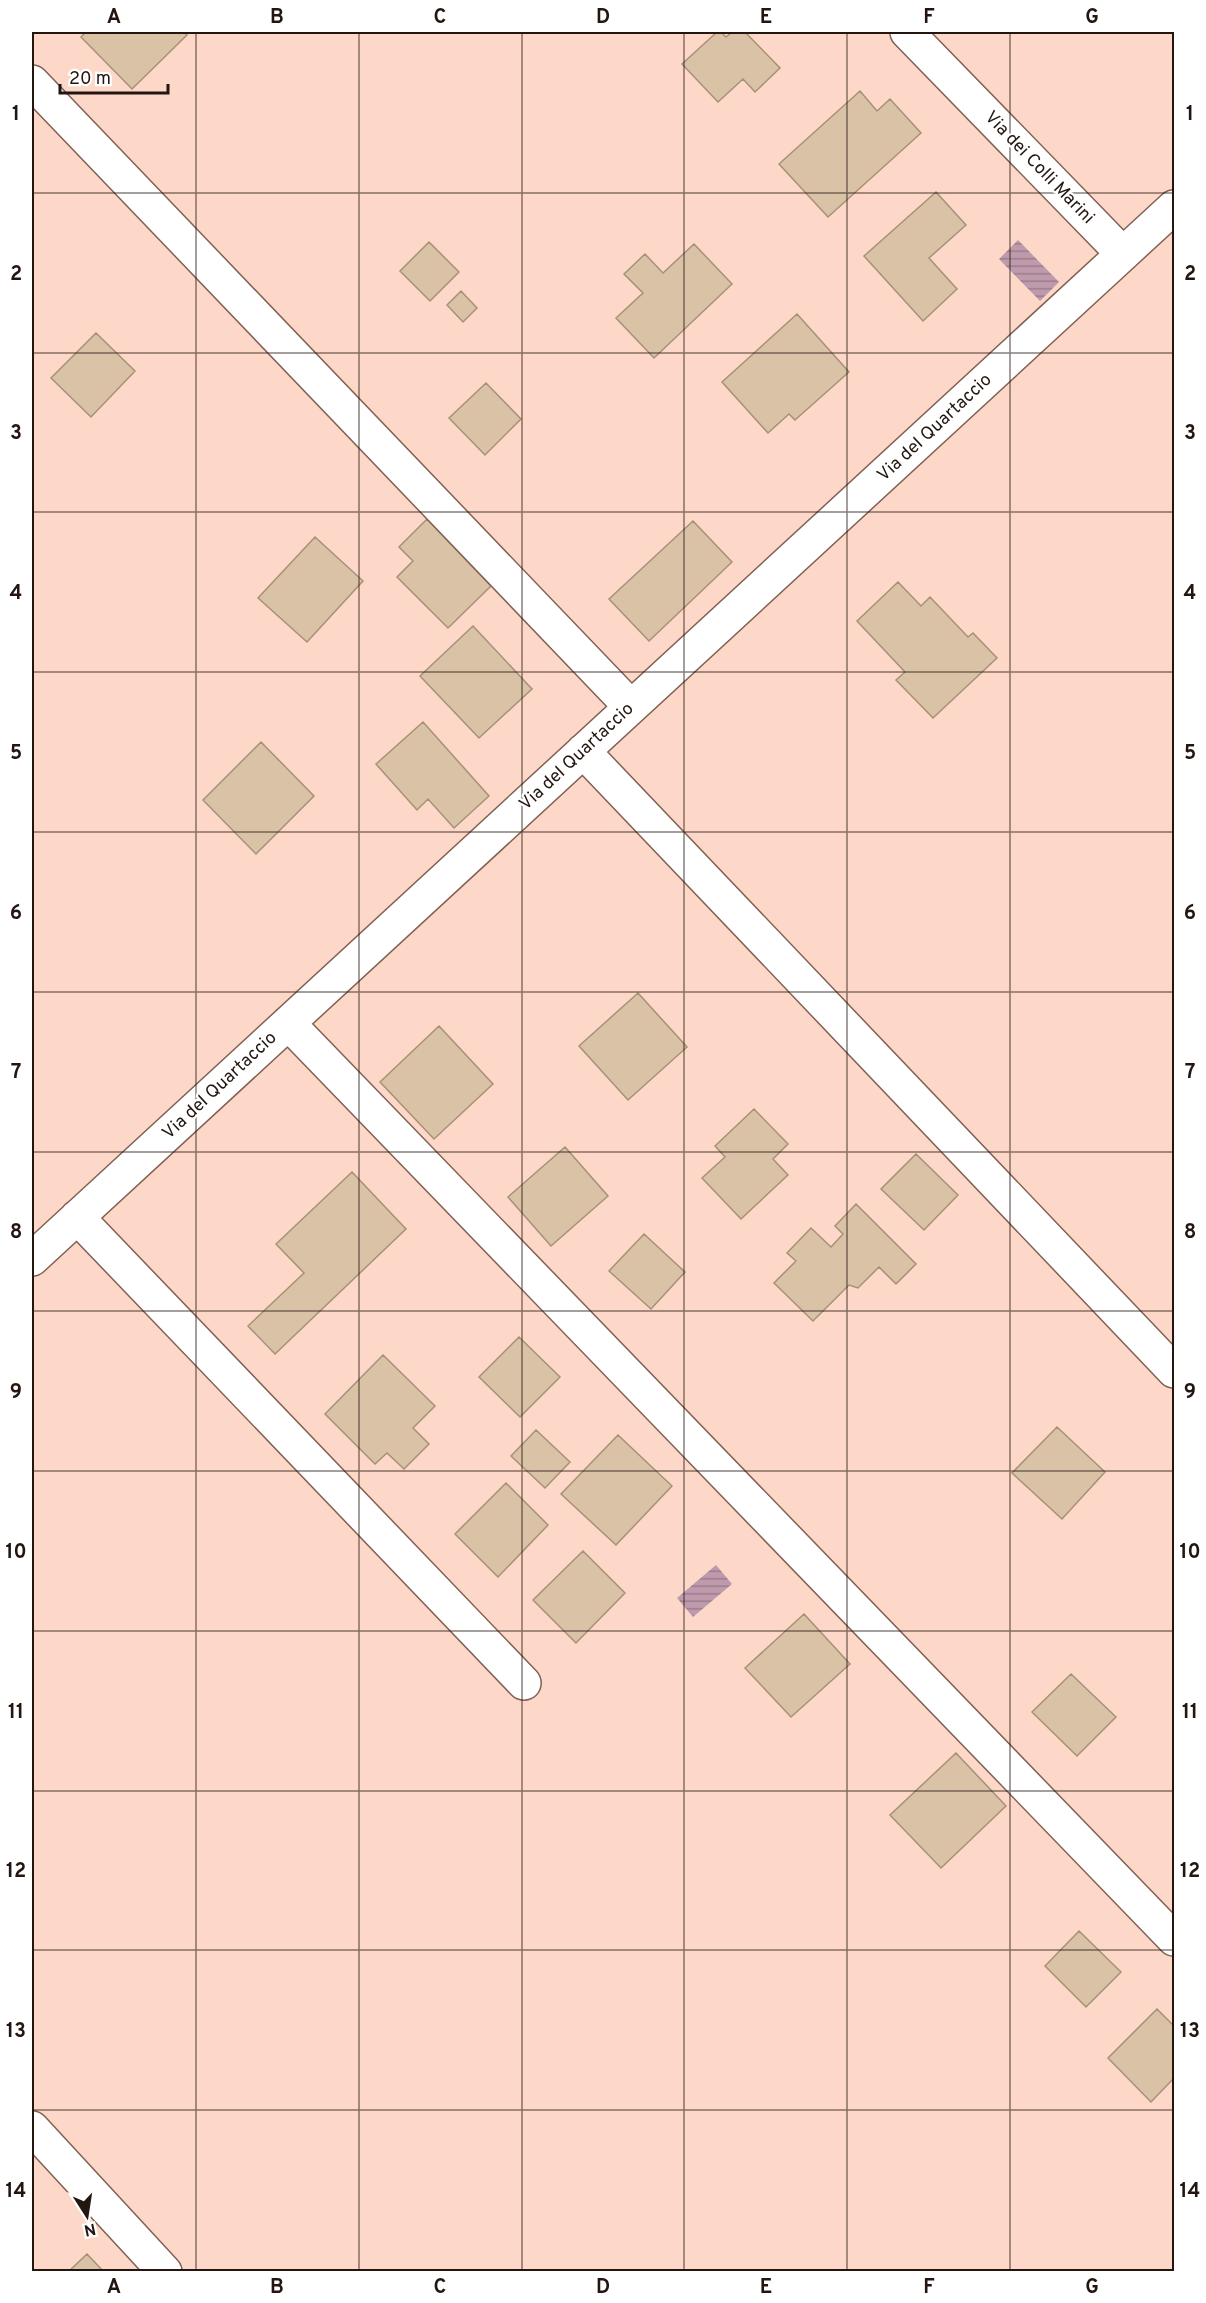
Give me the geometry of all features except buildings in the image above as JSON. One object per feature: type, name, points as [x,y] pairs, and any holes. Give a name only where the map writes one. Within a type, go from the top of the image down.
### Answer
[{"type":"street","name":"Via dei Colli Marini","points":[[907,32],[1123,254]]},
{"type":"street","points":[[32,82],[632,707]]},
{"type":"street","points":[[1123,254],[1174,207]]},
{"type":"street","name":"Via del Quartaccio","points":[[32,1259],[1123,254]]},
{"type":"street","points":[[583,751],[1174,1371]]},
{"type":"street","points":[[288,1023],[1174,1939]]},
{"type":"street","points":[[77,1217],[524,1683]]},
{"type":"street","points":[[32,2128],[165,2271]]},
{"type":"shaded area","points":[[1018,240],[1059,282],[1040,301],[999,259]]},
{"type":"shaded area","points":[[716,1565],[732,1584],[693,1617],[677,1598]]}]
